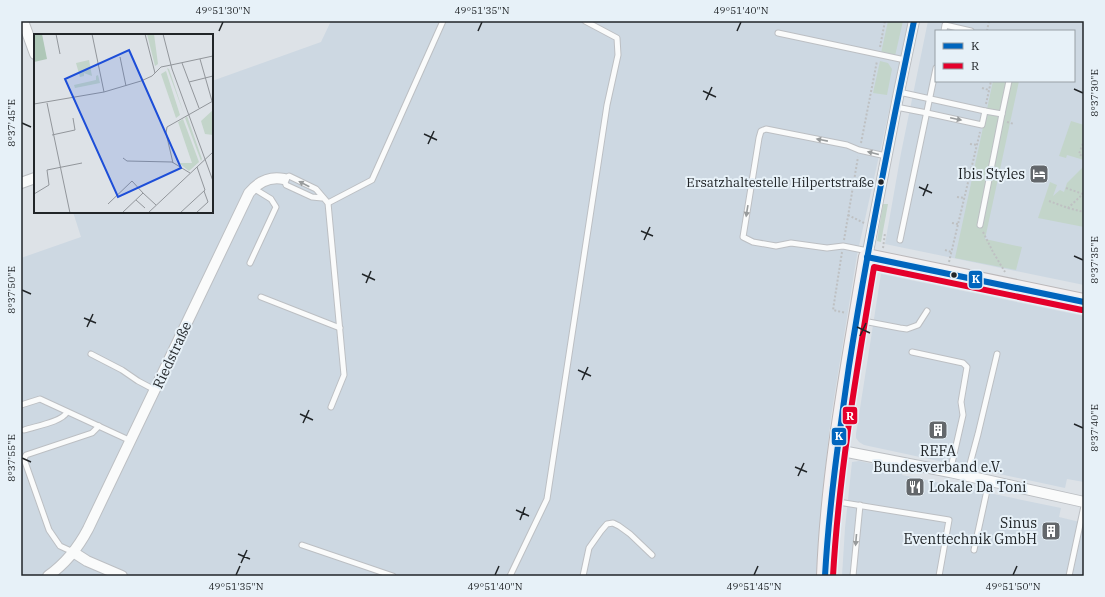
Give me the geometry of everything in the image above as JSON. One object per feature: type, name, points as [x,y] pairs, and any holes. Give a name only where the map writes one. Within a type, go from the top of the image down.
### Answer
[{"type":"main road","points":[[825,576],[831,501],[852,317],[868,254],[1084,302]]},
{"type":"street","points":[[23,21],[34,51]]},
{"type":"street","points":[[868,254],[886,156],[914,21]]},
{"type":"street","points":[[21,183],[34,178]]},
{"type":"street","points":[[253,188],[265,180],[278,178],[284,179]]},
{"type":"street","name":"Riedstraße","points":[[52,575],[73,552],[88,529],[156,390],[245,200],[253,188]]},
{"type":"street","points":[[837,450],[967,475],[1084,502]]},
{"type":"street","points":[[73,552],[87,562],[122,576]]},
{"type":"lane","points":[[328,203],[372,180],[443,21]]},
{"type":"lane","points":[[510,576],[547,499],[607,104],[618,55],[618,38],[585,21]]},
{"type":"lane","points":[[944,30],[945,25],[967,30]]},
{"type":"lane","points":[[778,33],[905,60]]},
{"type":"lane","points":[[900,240],[935,73]]},
{"type":"lane","points":[[980,225],[1008,82]]},
{"type":"lane","points":[[899,92],[1002,114]]},
{"type":"lane","points":[[896,107],[982,125],[985,111]]},
{"type":"lane","points":[[868,254],[843,246],[827,248],[791,243],[776,246],[753,242],[743,237],[759,138],[761,131],[766,129],[847,145],[859,150],[886,156]]},
{"type":"lane","points":[[322,198],[312,197],[286,185],[284,179],[289,176],[316,189],[322,198],[328,203],[344,375],[331,407]]},
{"type":"lane","points":[[250,263],[276,207],[271,199],[253,188]]},
{"type":"lane","points":[[261,297],[340,328]]},
{"type":"lane","points":[[852,317],[874,324],[907,329],[918,325],[927,311]]},
{"type":"lane","points":[[912,352],[963,363],[967,367],[961,402],[963,415],[950,472]]},
{"type":"lane","points":[[91,354],[156,390]]},
{"type":"lane","points":[[967,475],[997,354]]},
{"type":"lane","points":[[21,405],[40,399],[131,441]]},
{"type":"lane","points":[[24,430],[59,420],[68,412]]},
{"type":"lane","points":[[73,552],[60,546],[49,530],[24,459],[26,455],[92,433],[100,426]]},
{"type":"lane","points":[[974,550],[989,481]]},
{"type":"lane","points":[[831,501],[949,520],[939,576]]},
{"type":"lane","points":[[853,576],[860,505]]},
{"type":"lane","points":[[1069,576],[1084,506]]},
{"type":"lane","points":[[583,576],[589,548],[600,531],[607,524],[614,523],[619,526],[630,534],[652,555]]},
{"type":"lane","points":[[302,545],[393,576]]},
{"type":"path","points":[[852,317],[833,310],[859,150],[886,21]]},
{"type":"path","points":[[985,111],[991,82]]},
{"type":"path","points":[[982,88],[989,90]]},
{"type":"path","points":[[949,263],[982,125]]},
{"type":"path","points":[[1084,140],[1079,154],[1084,157]]},
{"type":"path","points":[[970,144],[977,145]]},
{"type":"path","points":[[964,170],[971,171]]},
{"type":"path","points":[[1066,188],[1084,194]]},
{"type":"path","points":[[1068,208],[1084,194]]},
{"type":"path","points":[[957,196],[965,198]]},
{"type":"path","points":[[1050,201],[1084,212]]},
{"type":"path","points":[[848,215],[864,223]]},
{"type":"path","points":[[952,223],[958,224]]},
{"type":"path","points":[[980,225],[992,252],[1006,275]]},
{"type":"path","points":[[883,251],[885,233]]},
{"type":"path","points":[[945,250],[951,252]]},
{"type":"shaded area","points":[[331,21],[909,21],[857,255],[831,417],[822,497],[816,576],[21,576],[21,258],[81,237],[73,213],[213,213],[213,81],[321,42]]},
{"type":"shaded area","points":[[928,21],[1084,21],[1084,285],[885,244],[901,153]]},
{"type":"shaded area","points":[[881,274],[1084,316],[1084,482],[1067,479],[1065,488],[864,445],[859,442],[856,438],[856,434]]},
{"type":"shaded area","points":[[859,461],[903,470],[902,475],[1061,508],[1059,517],[1084,523],[1084,576],[842,576],[845,528],[852,462]]},
{"type":"green space","points":[[888,21],[903,21],[895,56],[881,53]]},
{"type":"green space","points":[[880,61],[888,63],[892,69],[887,95],[873,93]]},
{"type":"green space","points":[[993,82],[1019,82],[985,239],[1022,247],[1016,270],[955,258]]},
{"type":"green space","points":[[1071,121],[1084,125],[1084,160],[1067,155],[1066,158],[1059,156]]},
{"type":"green space","points":[[1084,166],[1084,227],[1038,218],[1050,182],[1057,185],[1053,196],[1060,190],[1064,192],[1067,183]]},
{"type":"green space","points":[[883,204],[888,204],[881,242],[877,241]]},
{"type":"green space","points":[[859,343],[863,343],[848,433],[846,430]]},
{"type":"green space","points":[[840,506],[835,576],[832,576],[837,507]]},
{"type":"transit line","name":"K","points":[[825,576],[838,444],[849,366],[879,193],[914,21]]},
{"type":"transit line","name":"K","points":[[867,257],[1084,302]]},
{"type":"transit line","name":"R","points":[[833,576],[844,459],[874,267],[1082,310]]},
{"type":"place","name":"Ibis Styles","points":[[1039,174]]},
{"type":"place","name":"Ersatzhaltestelle Hilpertstraße","points":[[881,182]]},
{"type":"place","name":"REFA Bundesverband e.V.","points":[[938,430]]},
{"type":"place","name":"Lokale Da Toni","points":[[915,487]]},
{"type":"place","name":"Sinus Eventtechnik GmbH","points":[[1051,531]]}]
